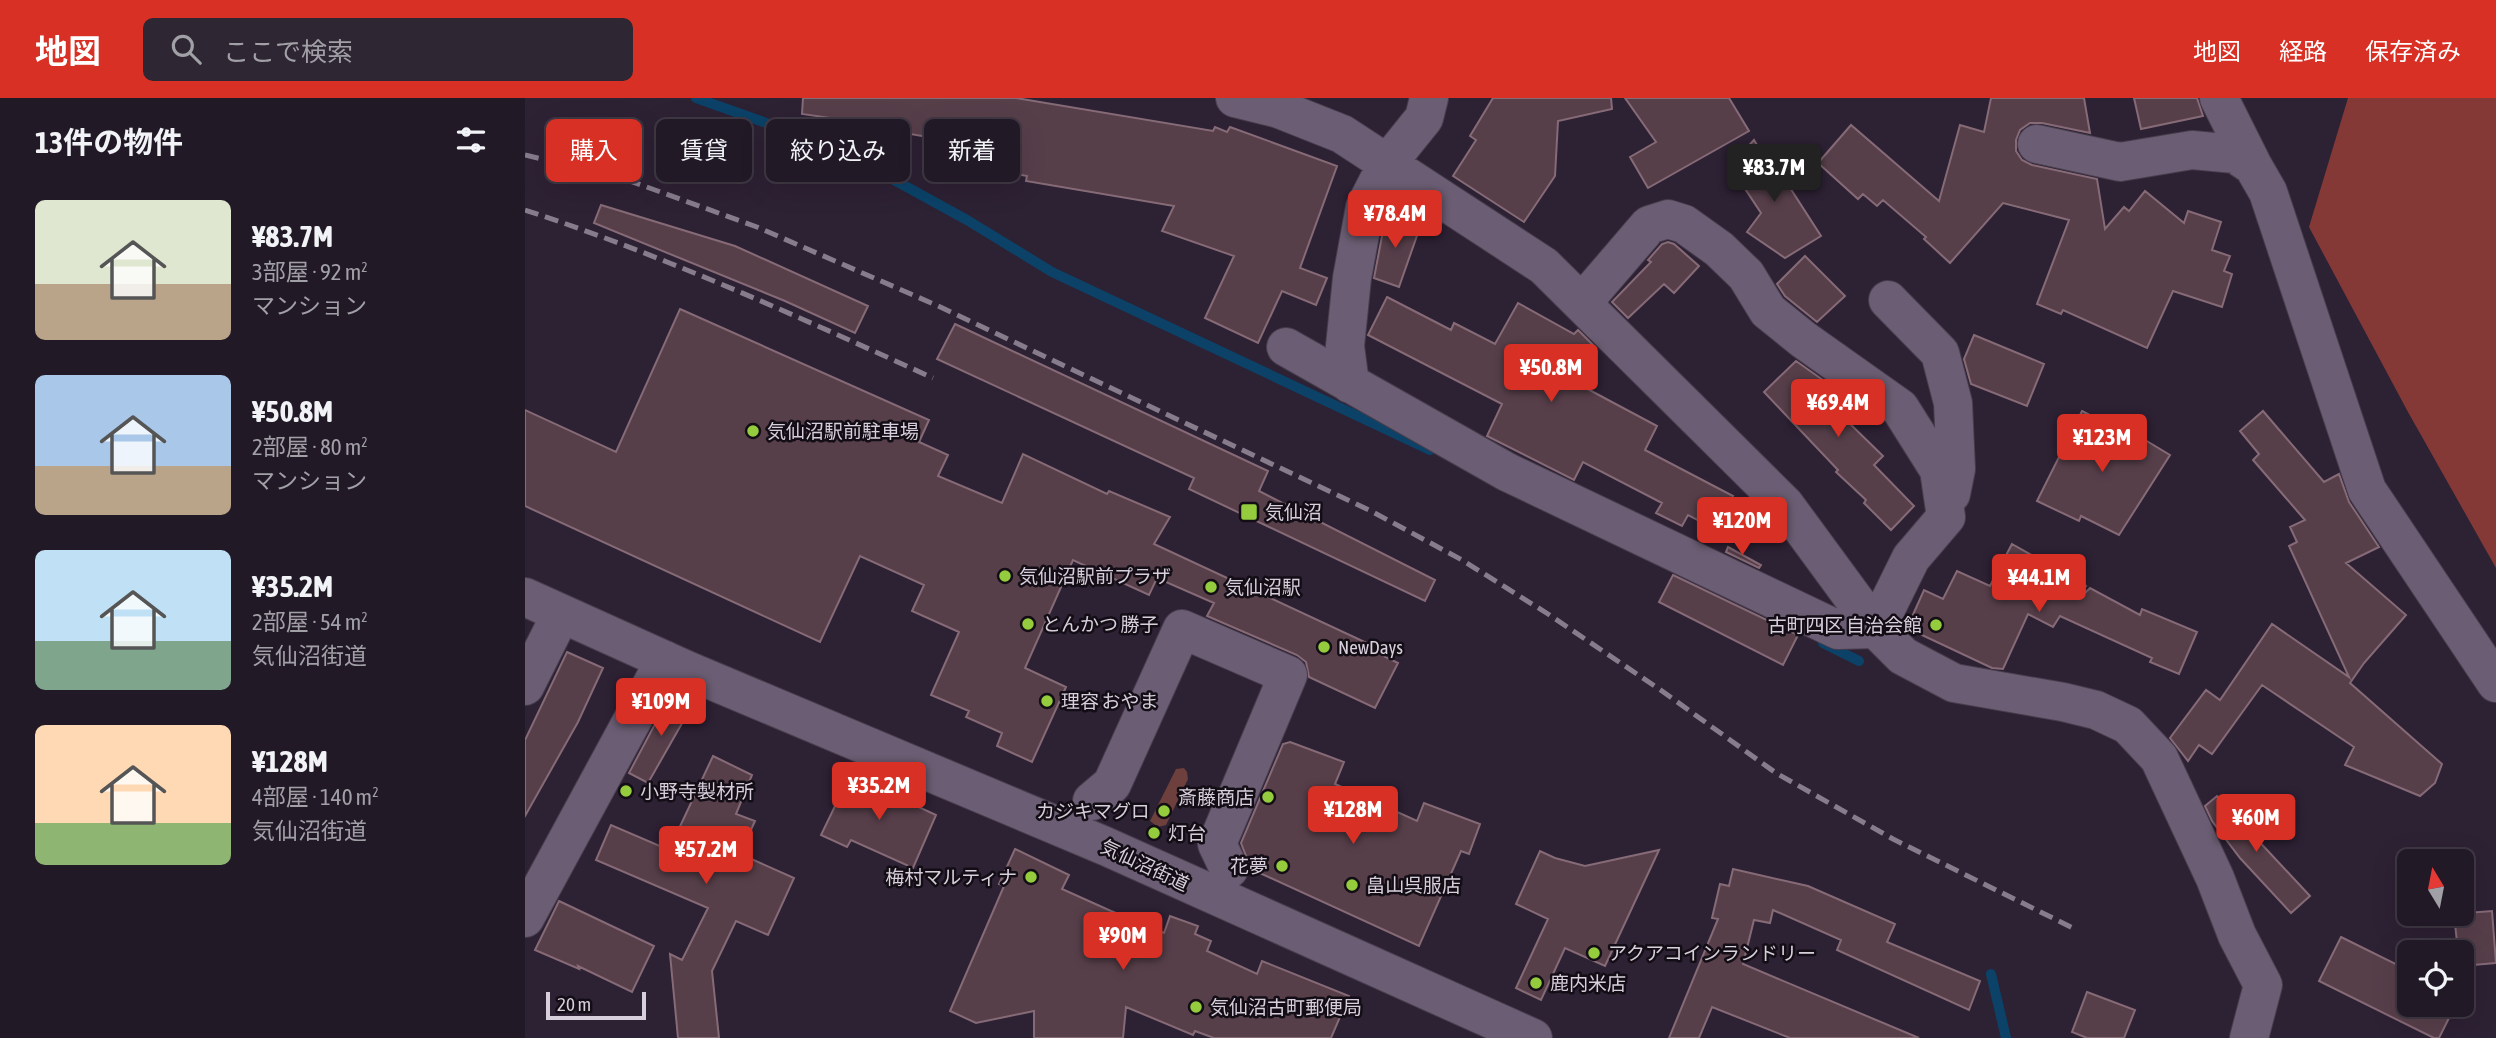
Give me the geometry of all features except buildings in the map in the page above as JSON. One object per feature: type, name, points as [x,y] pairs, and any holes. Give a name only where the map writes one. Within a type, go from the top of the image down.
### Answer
[{"type":"street","points":[[1235,98],[1279,109],[1342,134],[1544,266],[1785,505],[1876,629],[1903,656],[1954,682],[2063,702],[2128,725],[2159,758],[2215,878],[2237,935],[2263,985],[2249,1038]]},
{"type":"street","points":[[1350,384],[1345,346],[1352,278],[1365,207],[1387,164],[1424,118],[1429,98]]},
{"type":"street","points":[[2219,98],[2268,192],[2367,490],[2496,683]]},
{"type":"street","points":[[2037,144],[2120,162],[2192,150],[2235,154],[2253,166]]},
{"type":"street","points":[[1582,303],[1649,225],[1668,219],[1684,224],[1719,249],[1746,275],[1768,311],[1900,408],[1939,470],[1945,517]]},
{"type":"street","points":[[1876,629],[1911,558],[1945,517],[1956,470],[1953,403],[1940,354],[1888,300]]},
{"type":"street","points":[[1286,347],[1507,472],[1838,630],[1876,629]]},
{"type":"street","name":"気仙沼街道","points":[[525,597],[666,660],[1105,846],[1533,1038]]},
{"type":"street","points":[[525,686],[561,614]]},
{"type":"street","points":[[1092,801],[1112,784],[1182,629],[1288,675],[1217,844],[1229,869]]},
{"type":"street","points":[[525,918],[666,660]]},
{"type":"shaded area","points":[[2348,98],[2496,98],[2496,568],[2408,412],[2309,227]]},
{"type":"shaded area","points":[[1184,768],[1188,779],[1166,825],[1158,827],[1150,821],[1176,769]]},
{"type":"waterway","points":[[696,98],[834,147],[967,220],[1052,272],[1430,450]]},
{"type":"waterway","points":[[1823,643],[1859,661]]},
{"type":"waterway","points":[[1991,974],[2006,1038]]},
{"type":"railway","points":[[525,155],[622,178],[757,227],[936,305],[1371,511],[1462,560],[1548,614],[1776,773],[1893,839],[2073,928]]},
{"type":"railway","points":[[525,210],[680,267],[933,378]]},
{"type":"place","name":"気仙沼駅前駐車場","points":[[753,431]]},
{"type":"place","name":"気仙沼","points":[[1249,512]]},
{"type":"place","name":"気仙沼駅前プラザ","points":[[1005,576]]},
{"type":"place","name":"気仙沼駅","points":[[1211,587]]},
{"type":"place","name":"とんかつ 勝子","points":[[1028,624]]},
{"type":"place","name":"古町四区 自治会館","points":[[1936,625]]},
{"type":"place","name":"NewDays","points":[[1324,647]]},
{"type":"place","name":"理容 おやま","points":[[1047,701]]},
{"type":"place","name":"小野寺製材所","points":[[626,791]]},
{"type":"place","name":"斎藤商店","points":[[1268,797]]},
{"type":"place","name":"カジキマグロ","points":[[1164,811]]},
{"type":"place","name":"灯台","points":[[1154,833]]},
{"type":"place","name":"花夢","points":[[1282,866]]},
{"type":"place","name":"梅村マルティナ","points":[[1031,877]]},
{"type":"place","name":"畠山呉服店","points":[[1352,885]]},
{"type":"place","name":"アクアコインランドリー","points":[[1594,953]]},
{"type":"place","name":"鹿内米店","points":[[1536,983]]},
{"type":"place","name":"気仙沼古町郵便局","points":[[1196,1007]]}]
